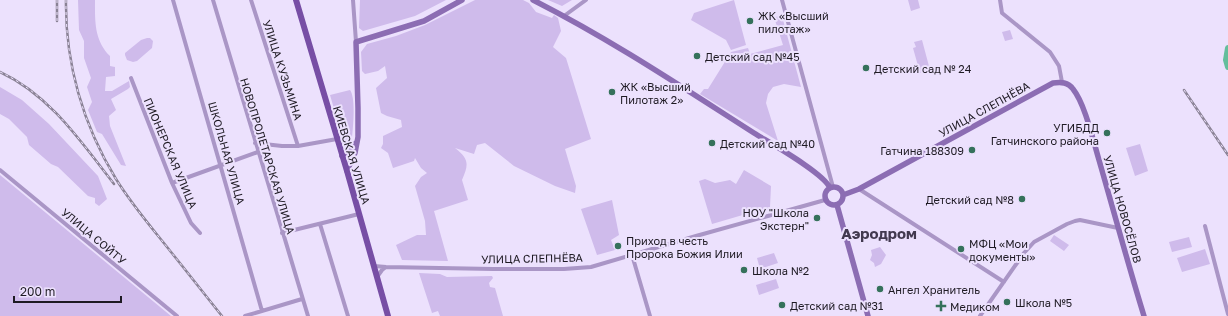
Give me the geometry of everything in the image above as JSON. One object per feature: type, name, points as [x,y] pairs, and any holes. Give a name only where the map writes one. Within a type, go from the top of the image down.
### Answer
[{"type":"main road","name":"КИЕВСКАЯ УЛИЦА","points":[[296,0],[388,316]]},
{"type":"street","name":"ШКОЛЬНАЯ УЛИЦА","points":[[173,0],[262,311]]},
{"type":"street","name":"НОВОПРОЛЕТАРСКАЯ УЛИЦА","points":[[213,0],[308,316]]},
{"type":"street","name":"УЛИЦА КУЗЬМИНА","points":[[251,0],[298,146]]},
{"type":"street","points":[[347,171],[355,153],[358,124],[356,42],[353,0]]},
{"type":"street","points":[[356,42],[424,21],[462,0]]},
{"type":"street","points":[[533,0],[628,53],[799,161],[831,187],[838,188],[842,191],[843,200],[837,205],[828,204],[825,200],[824,195],[831,187]]},
{"type":"street","points":[[564,16],[586,0]]},
{"type":"street","points":[[782,0],[829,170],[831,187]]},
{"type":"street","points":[[1000,0],[1002,13],[1050,52],[1059,66],[1062,82]]},
{"type":"street","name":"ПИОНЕРСКАЯ УЛИЦА","points":[[131,78],[172,183],[191,223],[200,233]]},
{"type":"street","name":"УЛИЦА СЛЕПНЁВА","points":[[843,196],[859,189],[1053,82],[1062,82]]},
{"type":"street","name":"УЛИЦА НОВОСЁЛОВ","points":[[1062,82],[1072,87],[1077,95],[1089,127],[1144,316]]},
{"type":"street","points":[[255,142],[282,146],[298,146],[337,141],[346,146],[350,146],[357,142]]},
{"type":"street","points":[[342,156],[357,142]]},
{"type":"street","points":[[172,183],[258,152]]},
{"type":"street","points":[[342,156],[355,153]]},
{"type":"street","name":"УЛИЦА СОЙТУ","points":[[0,170],[177,316]]},
{"type":"street","points":[[819,176],[825,176],[829,170]]},
{"type":"street","points":[[859,189],[1004,282]]},
{"type":"street","name":"УЛИЦА СЛЕПНЁВА","points":[[374,266],[493,269],[591,267],[825,200]]},
{"type":"street","points":[[837,205],[868,316]]},
{"type":"street","points":[[282,233],[359,214]]},
{"type":"street","points":[[980,316],[1024,253],[1034,242],[1067,224],[1080,220],[1118,228]]},
{"type":"street","points":[[320,224],[348,316]]},
{"type":"street","points":[[1205,226],[1228,314]]},
{"type":"street","points":[[632,255],[650,316]]},
{"type":"street","points":[[377,277],[386,267]]},
{"type":"street","points":[[245,316],[302,299]]},
{"type":"shaded area","points":[[78,0],[95,0],[96,30],[98,37],[110,56],[110,66],[115,67],[115,76],[106,77],[105,91],[112,91],[129,81],[130,87],[128,89],[111,99],[116,110],[109,116],[110,126],[126,166],[121,165],[102,134],[97,132],[88,110],[92,102],[87,87],[91,78],[84,58],[84,41],[79,30]]},
{"type":"shaded area","points":[[360,0],[446,0],[415,16],[363,31],[359,28]]},
{"type":"shaded area","points":[[475,0],[523,0],[529,3],[536,12],[552,18],[554,15],[558,18],[561,31],[553,47],[566,58],[591,139],[565,149],[576,186],[575,193],[555,186],[514,166],[485,143],[477,145],[474,154],[455,148],[463,155],[467,166],[462,180],[468,200],[434,211],[448,261],[402,260],[396,245],[417,235],[426,235],[425,221],[415,186],[421,177],[427,173],[421,168],[415,158],[414,161],[393,168],[388,153],[381,148],[383,144],[383,136],[402,127],[401,120],[381,113],[376,88],[387,78],[385,66],[378,71],[365,74],[362,71],[361,52],[367,44],[396,36],[425,25]]},
{"type":"shaded area","points":[[548,0],[572,0],[562,6]]},
{"type":"shaded area","points":[[734,0],[746,45],[731,50],[726,40],[691,20],[694,13]]},
{"type":"shaded area","points":[[908,0],[918,0],[920,8],[911,11]]},
{"type":"shaded area","points":[[782,16],[801,87],[784,84],[773,87],[768,94],[766,103],[778,141],[700,94],[704,89],[708,89],[731,52],[748,48],[750,54],[783,45],[774,17]]},
{"type":"shaded area","points":[[1010,30],[1013,39],[1005,41],[1002,32]]},
{"type":"shaded area","points":[[150,38],[153,41],[152,48],[137,61],[133,62],[127,60],[125,53],[141,40]]},
{"type":"shaded area","points":[[922,40],[930,70],[920,73],[913,48],[916,47],[914,42]]},
{"type":"shaded area","points":[[0,87],[22,100],[49,124],[98,176],[107,199],[99,206],[95,203],[95,198],[88,196],[58,167],[51,164],[29,145],[27,137],[9,119],[0,114]]},
{"type":"shaded area","points":[[350,90],[354,106],[352,138],[348,141],[344,140],[342,136],[330,95]]},
{"type":"shaded area","points":[[1140,144],[1148,171],[1135,176],[1126,148]]},
{"type":"shaded area","points":[[744,170],[771,186],[770,207],[712,224],[699,181],[705,179],[715,183],[730,180],[736,184]]},
{"type":"shaded area","points":[[0,175],[171,316],[0,316]]},
{"type":"shaded area","points":[[612,200],[619,235],[611,240],[615,250],[597,255],[581,209]]},
{"type":"shaded area","points":[[1054,235],[1069,245],[1064,251],[1050,241]]},
{"type":"shaded area","points":[[1189,237],[1192,247],[1172,252],[1169,242]]},
{"type":"shaded area","points":[[880,247],[886,255],[881,264],[875,267],[874,263],[870,260],[872,255],[871,250]]},
{"type":"shaded area","points":[[1205,249],[1210,264],[1182,272],[1177,258]]},
{"type":"shaded area","points":[[774,253],[778,263],[760,269],[757,258]]},
{"type":"shaded area","points":[[419,273],[440,274],[447,277],[492,276],[493,278],[489,283],[490,287],[495,288],[503,316],[440,316],[438,311],[432,313]]},
{"type":"shaded area","points":[[776,279],[779,288],[759,295],[756,285]]},
{"type":"waterway","points":[[1228,48],[1226,60],[1228,67]]},
{"type":"railway","points":[[57,0],[57,21]]},
{"type":"railway","points":[[66,0],[69,47],[78,93],[85,115],[104,158],[122,189],[135,207],[222,316]]},
{"type":"railway","points":[[0,72],[34,93],[49,106],[77,136],[114,184]]},
{"type":"railway","points":[[1184,90],[1228,155]]},
{"type":"place","name":"ЖК «Высший пилотаж»","points":[[750,21]]},
{"type":"place","name":"Детский сад №45","points":[[697,56]]},
{"type":"place","name":"Детский сад № 24","points":[[866,68]]},
{"type":"place","name":"ЖК «Высший Пилотаж 2»","points":[[612,92]]},
{"type":"place","name":"УГИБДД Гатчинского района","points":[[1107,133]]},
{"type":"place","name":"Детский сад №40","points":[[712,143]]},
{"type":"place","name":"Гатчина 188309","points":[[972,150]]},
{"type":"place","name":"Детский сад №8","points":[[1022,199]]},
{"type":"place","name":"НОУ \"Школа Экстерн\"","points":[[817,218]]},
{"type":"place","name":"Приход в честь Пророка Божия Илии","points":[[618,246]]},
{"type":"place","name":"МФЦ «Мои документы»","points":[[961,249]]},
{"type":"place","name":"Школа №2","points":[[744,270]]},
{"type":"place","name":"Ангел Хранитель","points":[[880,289]]},
{"type":"place","name":"Школа №5","points":[[1007,302]]},
{"type":"place","name":"Детский сад №31","points":[[782,305]]},
{"type":"place","name":"Медиком","points":[[941,306]]},
{"type":"district","name":"Аэродром","points":[[879,233]]}]
